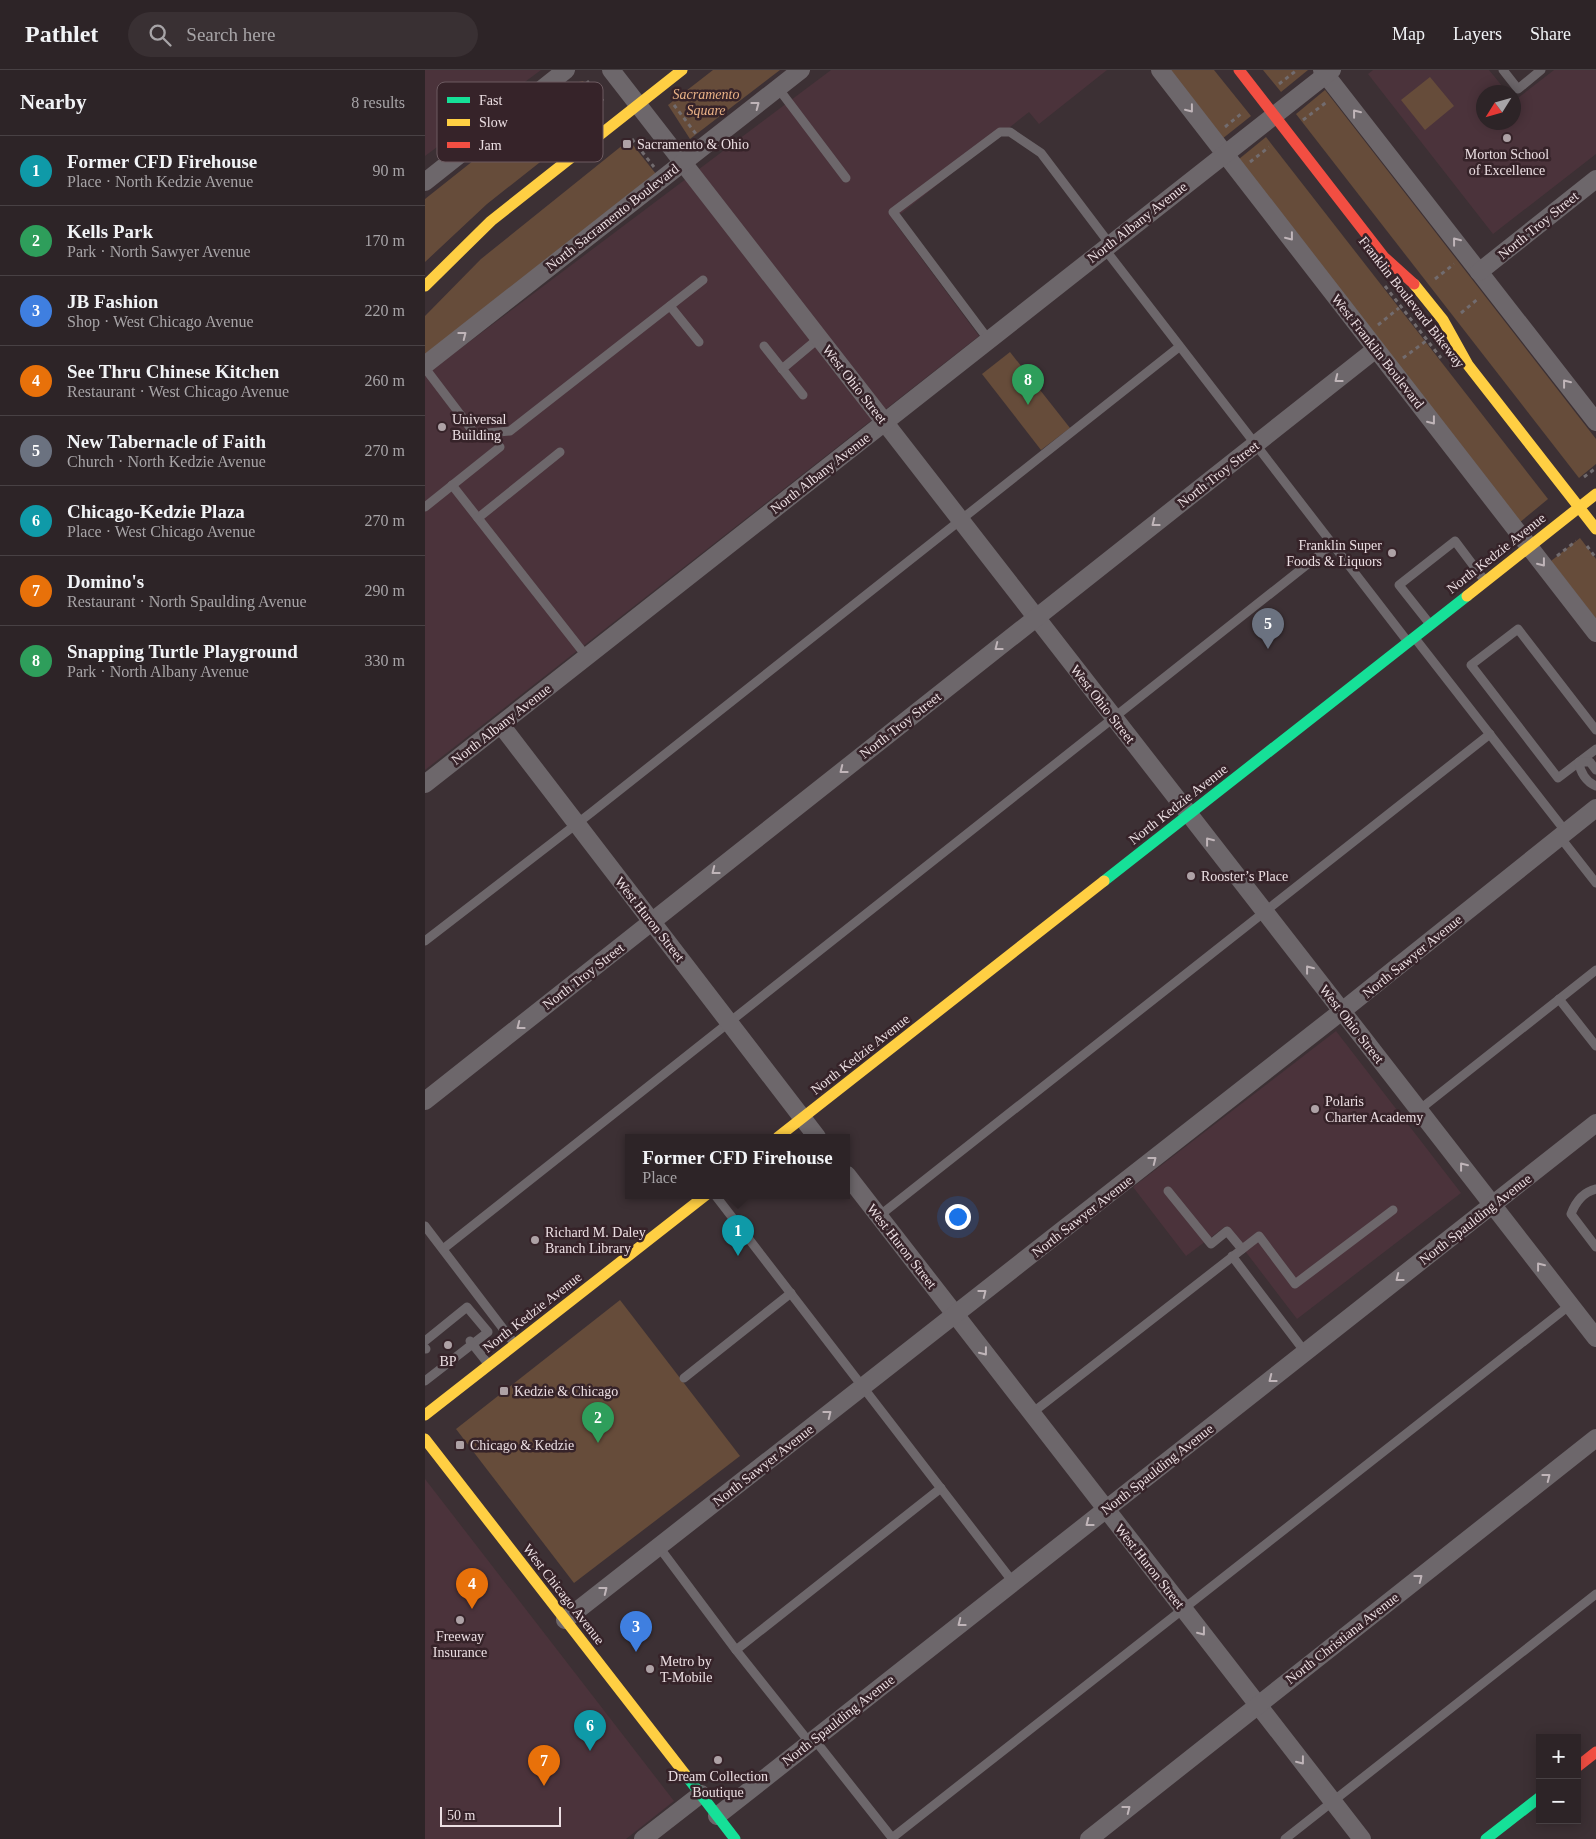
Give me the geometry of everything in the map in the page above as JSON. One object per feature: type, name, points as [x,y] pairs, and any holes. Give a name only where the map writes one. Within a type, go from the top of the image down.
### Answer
[{"type":"main road","points":[[603,131],[682,70]]},
{"type":"main road","points":[[1239,70],[1384,257],[1414,283],[1457,340],[1468,366],[1596,529]]},
{"type":"main road","points":[[425,286],[491,221],[565,162]]},
{"type":"main road","points":[[1384,257],[1396,286]]},
{"type":"main road","points":[[1445,350],[1468,366]]},
{"type":"main road","name":"North Kedzie Avenue","points":[[783,1134],[1596,494]]},
{"type":"main road","name":"North Kedzie Avenue","points":[[425,1416],[700,1199]]},
{"type":"main road","name":"West Chicago Avenue","points":[[425,1439],[735,1839]]},
{"type":"main road","points":[[1581,1764],[1596,1752]]},
{"type":"main road","points":[[1486,1839],[1536,1800]]},
{"type":"street","points":[[551,82],[566,70]]},
{"type":"street","name":"West Ohio Street","points":[[611,70],[1596,1338]]},
{"type":"street","name":"North Sacramento Boulevard","points":[[425,367],[682,162],[801,70]]},
{"type":"street","name":"West Franklin Boulevard","points":[[1161,70],[1596,633]]},
{"type":"street","points":[[1327,72],[1596,422]]},
{"type":"street","name":"North Albany Avenue","points":[[425,784],[1327,72]]},
{"type":"street","points":[[425,182],[450,162]]},
{"type":"street","name":"North Troy Street","points":[[1479,272],[1595,183]]},
{"type":"street","name":"North Troy Street","points":[[425,1101],[1376,349]]},
{"type":"street","name":"West Huron Street","points":[[501,725],[815,1134]]},
{"type":"street","name":"North Sawyer Avenue","points":[[565,1620],[1342,1011],[1596,808]]},
{"type":"street","name":"North Spaulding Avenue","points":[[717,1816],[1596,1123]]},
{"type":"street","name":"West Huron Street","points":[[850,1179],[1362,1839]]},
{"type":"street","name":"North Christiana Avenue","points":[[1089,1839],[1596,1438]]},
{"type":"street","points":[[643,1839],[701,1794]]},
{"type":"lane","points":[[1503,70],[1518,89],[1541,70]]},
{"type":"lane","points":[[778,88],[846,178]]},
{"type":"lane","points":[[988,339],[893,212],[1000,132],[1010,132],[1041,153],[1179,347],[1333,544],[1490,734],[1563,834],[1596,883]]},
{"type":"lane","points":[[425,367],[475,434],[510,431],[703,280]]},
{"type":"lane","points":[[670,306],[699,342]]},
{"type":"lane","points":[[782,369],[819,338]]},
{"type":"lane","points":[[764,346],[803,395]]},
{"type":"lane","points":[[425,941],[577,824],[1179,347]]},
{"type":"lane","points":[[425,507],[500,447]]},
{"type":"lane","points":[[478,518],[560,452]]},
{"type":"lane","points":[[452,485],[587,657]]},
{"type":"lane","points":[[1430,624],[1399,584],[1455,541],[1485,581]]},
{"type":"lane","points":[[443,1250],[1333,544]]},
{"type":"lane","points":[[1596,730],[1518,629],[1471,666],[1558,778],[1596,749]]},
{"type":"lane","points":[[879,1216],[1490,734]]},
{"type":"lane","points":[[1579,762],[1590,762],[1596,770]]},
{"type":"lane","points":[[1579,762],[1580,771],[1591,784],[1596,786]]},
{"type":"lane","points":[[1419,1110],[1596,970]]},
{"type":"lane","points":[[1559,999],[1596,1046]]},
{"type":"lane","points":[[1596,1189],[1589,1191],[1575,1202],[1571,1214],[1596,1247]]},
{"type":"lane","points":[[1168,1191],[1211,1244],[1227,1231],[1242,1249]]},
{"type":"lane","points":[[718,1199],[1013,1582]]},
{"type":"lane","points":[[1032,1413],[1259,1236],[1295,1284],[1393,1210]]},
{"type":"lane","points":[[425,1226],[515,1344]]},
{"type":"lane","points":[[1232,1256],[1305,1352]]},
{"type":"lane","points":[[684,1378],[791,1293]]},
{"type":"lane","points":[[659,1547],[736,1650],[892,1838],[1570,1305]]},
{"type":"lane","points":[[425,1346],[455,1322],[467,1307],[488,1332],[456,1354],[425,1381]]},
{"type":"lane","points":[[471,1343],[489,1365]]},
{"type":"lane","points":[[736,1650],[941,1488]]},
{"type":"lane","points":[[1285,1839],[1596,1594]]},
{"type":"path","points":[[1279,84],[1297,70]]},
{"type":"path","points":[[1303,120],[1330,99]]},
{"type":"path","points":[[674,105],[699,139]]},
{"type":"path","points":[[1219,131],[1242,113]]},
{"type":"path","points":[[632,139],[657,171]]},
{"type":"path","points":[[1245,165],[1269,146]]},
{"type":"path","points":[[1431,283],[1457,262]]},
{"type":"path","name":"Franklin Boulevard Bikeway","points":[[1383,283],[1445,362]]},
{"type":"path","points":[[1457,316],[1483,296]]},
{"type":"path","points":[[1372,330],[1399,308]]},
{"type":"path","points":[[1397,363],[1425,341]]},
{"type":"path","points":[[1583,478],[1596,468]]},
{"type":"path","points":[[1550,561],[1576,541]]},
{"type":"shaded area","points":[[425,70],[541,70],[525,82],[437,82],[437,147],[425,156]]},
{"type":"shaded area","points":[[831,70],[1107,70],[1039,124],[1029,112],[893,220],[979,336],[425,770],[425,375]]},
{"type":"shaded area","name":"Morton School of Excellence","points":[[1373,70],[1489,70],[1501,85],[1476,85],[1476,130],[1521,130],[1521,96],[1554,70],[1596,70],[1596,154],[1493,234],[1368,74]]},
{"type":"shaded area","name":"Polaris Charter Academy","points":[[1336,1031],[1461,1193],[1297,1319],[1226,1226],[1186,1256],[1133,1187]]},
{"type":"shaded area","points":[[425,1479],[674,1801],[626,1839],[425,1839]]},
{"type":"green space","name":"Sacramento Square","points":[[713,70],[780,70],[690,139],[668,105]]},
{"type":"green space","points":[[1168,70],[1214,70],[1251,116],[1222,139]]},
{"type":"green space","points":[[1263,70],[1308,70],[1281,92]]},
{"type":"green space","points":[[1430,77],[1454,106],[1425,130],[1401,100]]},
{"type":"green space","points":[[1325,90],[1596,439],[1596,464],[1579,478],[1296,114]]},
{"type":"green space","points":[[1266,137],[1548,499],[1519,523],[1239,159]]},
{"type":"green space","points":[[629,140],[656,174],[425,355],[425,316],[481,259]]},
{"type":"green space","points":[[472,162],[540,162],[487,204],[425,262],[425,199]]},
{"type":"green space","points":[[1010,352],[1070,428],[1041,450],[982,374]]},
{"type":"green space","points":[[1580,538],[1596,559],[1596,619],[1551,561]]},
{"type":"green space","points":[[620,1300],[740,1456],[574,1583],[456,1429]]},
{"type":"traffic: fast","points":[[1104,881],[1467,596]]},
{"type":"traffic: fast","points":[[685,1774],[735,1839]]},
{"type":"traffic: fast","points":[[1486,1839],[1536,1800]]},
{"type":"traffic: slow","points":[[603,132],[682,70]]},
{"type":"traffic: slow","points":[[425,286],[491,221],[566,162]]},
{"type":"traffic: slow","points":[[1414,284],[1443,320],[1468,365],[1596,529]]},
{"type":"traffic: slow","points":[[1467,596],[1596,494]]},
{"type":"traffic: slow","points":[[782,1134],[1104,881]]},
{"type":"traffic: slow","points":[[425,1415],[701,1199]]},
{"type":"traffic: slow","points":[[425,1439],[685,1774]]},
{"type":"traffic: jam","points":[[1239,70],[1384,257],[1414,284]]},
{"type":"traffic: jam","points":[[1581,1764],[1596,1752]]},
{"type":"place","name":"Morton School of Excellence","points":[[1507,138]]},
{"type":"place","name":"Sacramento & Ohio","points":[[627,144]]},
{"type":"place","name":"Snapping Turtle Playground","points":[[1028,405]]},
{"type":"place","name":"Universal Building","points":[[442,427]]},
{"type":"place","name":"Franklin Super Foods & Liquors","points":[[1392,553]]},
{"type":"place","name":"New Tabernacle of Faith","points":[[1268,649]]},
{"type":"place","name":"Rooster’s Place","points":[[1191,876]]},
{"type":"place","name":"Polaris Charter Academy","points":[[1315,1109]]},
{"type":"place","name":"Richard M. Daley Branch Library","points":[[535,1240]]},
{"type":"place","name":"Former CFD Firehouse","points":[[738,1256]]},
{"type":"place","name":"BP","points":[[448,1345]]},
{"type":"place","name":"Kedzie & Chicago","points":[[504,1391]]},
{"type":"place","name":"Kells Park","points":[[598,1443]]},
{"type":"place","name":"Chicago & Kedzie","points":[[460,1445]]},
{"type":"place","name":"See Thru Chinese Kitchen","points":[[472,1609]]},
{"type":"place","name":"Freeway Insurance","points":[[460,1620]]},
{"type":"place","name":"JB Fashion","points":[[636,1652]]},
{"type":"place","name":"Metro by T-Mobile","points":[[650,1669]]},
{"type":"place","name":"Chicago-Kedzie Plaza","points":[[590,1751]]},
{"type":"place","name":"Dream Collection Boutique","points":[[718,1760]]},
{"type":"place","name":"Domino's","points":[[544,1786]]}]
